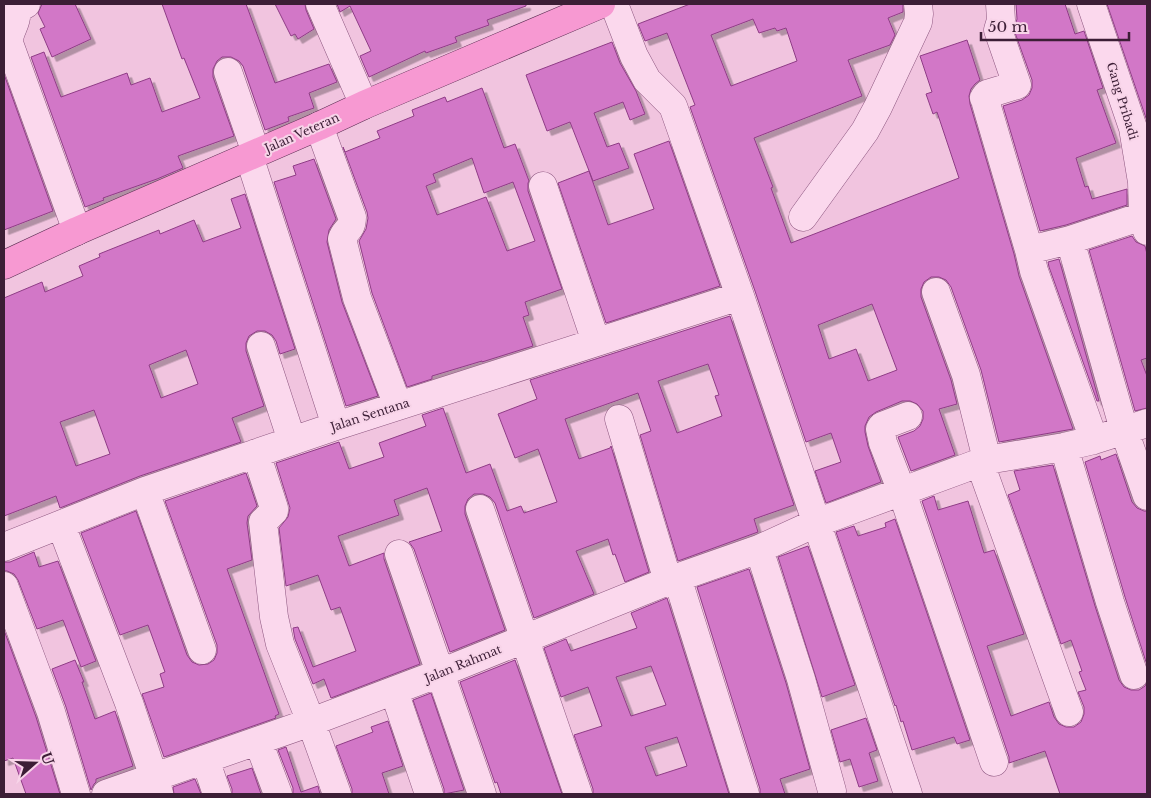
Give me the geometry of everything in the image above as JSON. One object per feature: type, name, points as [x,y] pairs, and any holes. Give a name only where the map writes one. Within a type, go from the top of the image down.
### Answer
[{"type":"main road","name":"Jalan Veteran","points":[[4,265],[319,126],[563,11],[601,4]]},
{"type":"street","points":[[320,4],[364,105]]},
{"type":"street","points":[[614,4],[634,56],[646,80],[673,106],[740,296],[908,794]]},
{"type":"street","points":[[803,217],[865,131],[918,22],[920,14],[918,4]]},
{"type":"street","name":"Gang Pribadi","points":[[1090,4],[1133,128],[1142,182],[1146,222]]},
{"type":"street","points":[[15,6],[17,16],[8,38],[9,44],[77,232]]},
{"type":"street","points":[[1000,12],[998,30],[1016,84],[987,94],[984,98],[1043,298],[1094,440]]},
{"type":"street","points":[[228,72],[336,426]]},
{"type":"street","points":[[319,126],[352,217],[351,227],[342,240],[350,273],[398,406]]},
{"type":"street","points":[[543,186],[596,342]]},
{"type":"street","points":[[1029,250],[1146,222]]},
{"type":"street","points":[[1070,240],[1136,427],[1147,496]]},
{"type":"street","points":[[936,292],[966,375],[984,462],[1069,712]]},
{"type":"street","name":"Jalan Sentana","points":[[4,547],[145,491],[336,426],[740,296]]},
{"type":"street","points":[[261,346],[292,441]]},
{"type":"street","points":[[908,416],[882,426],[880,429],[883,442],[902,492],[994,762]]},
{"type":"street","points":[[619,419],[745,794]]},
{"type":"street","name":"Jalan Rahmat","points":[[106,794],[156,786],[205,760],[394,691],[673,579],[759,549],[816,523],[984,462],[1064,447],[1136,427]]},
{"type":"street","points":[[1064,447],[1110,602],[1134,675]]},
{"type":"street","points":[[256,454],[274,508],[274,511],[263,522],[274,617],[280,644],[311,722],[336,794]]},
{"type":"street","points":[[145,491],[202,650]]},
{"type":"street","points":[[480,509],[578,794]]},
{"type":"street","points":[[61,525],[129,703],[156,786]]},
{"type":"street","points":[[759,549],[801,679],[832,791]]},
{"type":"street","points":[[398,554],[482,794]]},
{"type":"street","points":[[4,586],[51,712],[76,794]]},
{"type":"street","points":[[394,691],[429,794]]},
{"type":"street","points":[[258,741],[278,794]]},
{"type":"street","points":[[205,760],[217,794]]},
{"type":"building","points":[[42,4],[75,4],[91,39],[52,57],[40,29],[45,27],[38,13]]},
{"type":"building","points":[[162,4],[246,4],[275,83],[329,64],[337,82],[309,93],[314,108],[288,117],[289,121],[265,130],[243,66],[239,61],[231,57],[222,57],[217,61],[213,69],[213,77],[234,136],[178,156],[183,168],[103,198],[104,200],[85,207],[31,57],[44,52],[61,97],[127,73],[131,85],[150,78],[162,112],[200,98],[184,58],[182,59]]},
{"type":"building","points":[[275,4],[305,4],[314,29],[298,39],[295,34],[291,36]]},
{"type":"building","points":[[337,4],[526,4],[526,6],[487,20],[489,25],[455,37],[457,42],[426,53],[425,51],[369,77],[360,56],[371,51],[350,6],[340,12]]},
{"type":"building","points":[[690,4],[903,4],[903,12],[888,18],[895,35],[890,45],[848,60],[862,96],[754,138],[773,187],[771,188],[791,243],[959,178],[937,112],[933,114],[926,94],[932,92],[920,56],[967,40],[980,80],[971,89],[969,96],[970,104],[1019,276],[1073,429],[999,442],[981,370],[951,287],[946,280],[939,277],[931,277],[924,282],[921,289],[921,297],[951,380],[957,404],[939,409],[955,455],[911,471],[898,437],[914,431],[920,426],[923,419],[923,411],[917,404],[910,401],[902,401],[876,412],[869,417],[865,426],[868,446],[881,482],[826,503],[815,471],[841,462],[831,433],[806,442],[690,107],[695,105],[667,33],[645,41],[638,24]],"holes":[[[753,19],[759,33],[775,28],[777,31],[786,28],[797,61],[731,86],[711,35]],[[872,304],[897,370],[868,381],[856,349],[829,359],[818,325]]]},
{"type":"building","points":[[1016,4],[1065,4],[1075,34],[1084,31],[1103,88],[1097,90],[1116,143],[1076,158],[1085,187],[1088,186],[1092,199],[1127,189],[1127,205],[1066,225],[1040,231],[1003,106],[1022,100],[1029,95],[1032,88],[1032,80],[1014,30],[1017,19]]},
{"type":"building","points":[[1107,4],[1147,4],[1147,121]]},
{"type":"building","points":[[612,42],[645,114],[630,120],[623,102],[594,113],[607,147],[619,143],[629,168],[593,181],[570,122],[547,131],[526,75]]},
{"type":"building","points":[[4,74],[53,211],[4,230]]},
{"type":"building","points":[[482,88],[504,148],[515,144],[529,181],[528,191],[562,289],[525,302],[529,315],[523,317],[533,346],[432,376],[432,379],[407,387],[372,293],[359,241],[366,229],[367,212],[343,147],[345,152],[380,138],[377,131],[414,116],[412,110],[445,97],[447,102]],"holes":[[[472,158],[484,193],[513,182],[535,241],[507,251],[486,197],[437,215],[426,186],[436,182],[433,174]]]},
{"type":"building","points":[[669,141],[720,286],[606,323],[558,183],[589,171],[608,225],[654,209],[634,154]]},
{"type":"building","points":[[314,159],[336,219],[329,230],[327,242],[342,302],[378,396],[346,406],[274,182],[296,175],[293,166]]},
{"type":"building","points":[[245,194],[295,349],[280,354],[276,341],[272,335],[265,331],[257,331],[249,336],[246,343],[246,351],[264,406],[232,418],[241,442],[140,476],[60,508],[56,496],[4,516],[4,298],[42,282],[45,292],[83,276],[79,266],[100,257],[99,254],[159,230],[160,234],[194,220],[203,242],[241,228],[231,199]],"holes":[[[186,350],[198,384],[161,398],[149,365]],[[94,410],[110,454],[76,466],[60,422]]]},
{"type":"building","points":[[1132,236],[1136,242],[1145,246],[1147,254],[1147,358],[1141,360],[1147,376],[1147,408],[1135,411],[1089,250]]},
{"type":"building","points":[[1059,259],[1099,401],[1097,401],[1049,267],[1048,262]]},
{"type":"building","points":[[730,316],[794,505],[754,519],[758,532],[678,561],[640,435],[651,431],[638,393],[565,419],[579,459],[611,446],[649,572],[625,582],[608,539],[576,551],[594,594],[534,618],[495,503],[490,497],[483,494],[474,494],[468,499],[465,506],[465,514],[505,630],[450,652],[414,549],[409,542],[442,531],[427,488],[394,500],[399,515],[338,536],[349,566],[384,553],[384,559],[420,664],[331,698],[324,679],[313,684],[295,639],[293,628],[298,627],[313,667],[356,651],[340,607],[331,610],[318,575],[286,586],[279,528],[288,517],[290,508],[276,463],[339,442],[349,469],[384,457],[379,443],[426,426],[422,415],[443,408],[466,473],[490,464],[507,511],[521,506],[524,513],[557,502],[538,449],[515,458],[498,414],[537,399],[530,380]],"holes":[[[708,364],[719,395],[715,396],[722,416],[677,433],[658,381]]]},
{"type":"building","points":[[1116,454],[1132,502],[1137,508],[1147,511],[1147,665],[1085,462],[1100,456],[1101,460]]},
{"type":"building","points":[[1053,465],[1119,680],[1124,687],[1131,690],[1139,690],[1147,682],[1147,794],[1060,794],[1045,751],[1009,763],[1009,757],[922,501],[934,496],[938,510],[968,501],[984,553],[994,550],[1024,634],[987,646],[1011,716],[1049,702],[1054,717],[1059,724],[1066,727],[1074,727],[1081,722],[1084,714],[1084,707],[1078,692],[1086,690],[1079,672],[1082,671],[1071,640],[1061,644],[1008,495],[1020,490],[1014,471]]},
{"type":"building","points":[[246,473],[257,506],[248,516],[247,523],[252,560],[227,569],[279,714],[275,716],[276,718],[164,757],[142,694],[164,687],[160,674],[165,672],[148,625],[120,635],[81,533],[136,511],[187,655],[192,662],[199,665],[208,664],[214,660],[217,653],[217,645],[165,501]]},
{"type":"building","points":[[895,519],[970,740],[957,744],[954,737],[912,750],[903,721],[901,722],[895,706],[836,532],[854,526],[858,536],[886,527],[885,523]]},
{"type":"building","points":[[808,546],[855,685],[822,697],[778,557]]},
{"type":"building","points":[[34,552],[39,567],[58,561],[96,661],[81,667],[63,620],[37,629],[18,580],[14,574],[4,571],[4,562],[10,562]]},
{"type":"building","points":[[749,569],[786,683],[810,769],[780,779],[785,794],[760,794],[697,587]]},
{"type":"building","points":[[667,598],[729,794],[593,794],[593,789],[574,735],[602,726],[588,687],[561,697],[544,648],[566,639],[571,651],[637,628],[631,613]],"holes":[[[651,666],[666,705],[631,716],[616,677]],[[677,737],[687,766],[656,776],[645,747]]]},
{"type":"building","points":[[4,630],[36,717],[60,794],[26,794],[13,758],[4,761]]},
{"type":"building","points":[[75,660],[95,719],[115,711],[133,766],[96,779],[91,790],[66,707],[52,669]]},
{"type":"building","points":[[515,660],[562,794],[501,794],[497,782],[495,783],[460,682]]},
{"type":"building","points":[[431,693],[464,790],[444,794],[444,789],[413,700]]},
{"type":"building","points":[[866,718],[877,750],[869,753],[878,781],[859,787],[850,759],[840,762],[831,730]]},
{"type":"building","points":[[388,721],[403,766],[382,773],[389,794],[352,794],[352,789],[336,746],[373,732],[371,727]]},
{"type":"building","points":[[286,747],[301,792],[318,786],[320,794],[293,794],[293,788],[278,750]]},
{"type":"building","points":[[252,768],[261,794],[232,794],[227,776]]},
{"type":"building","points":[[195,779],[201,794],[174,794],[173,787]]}]
